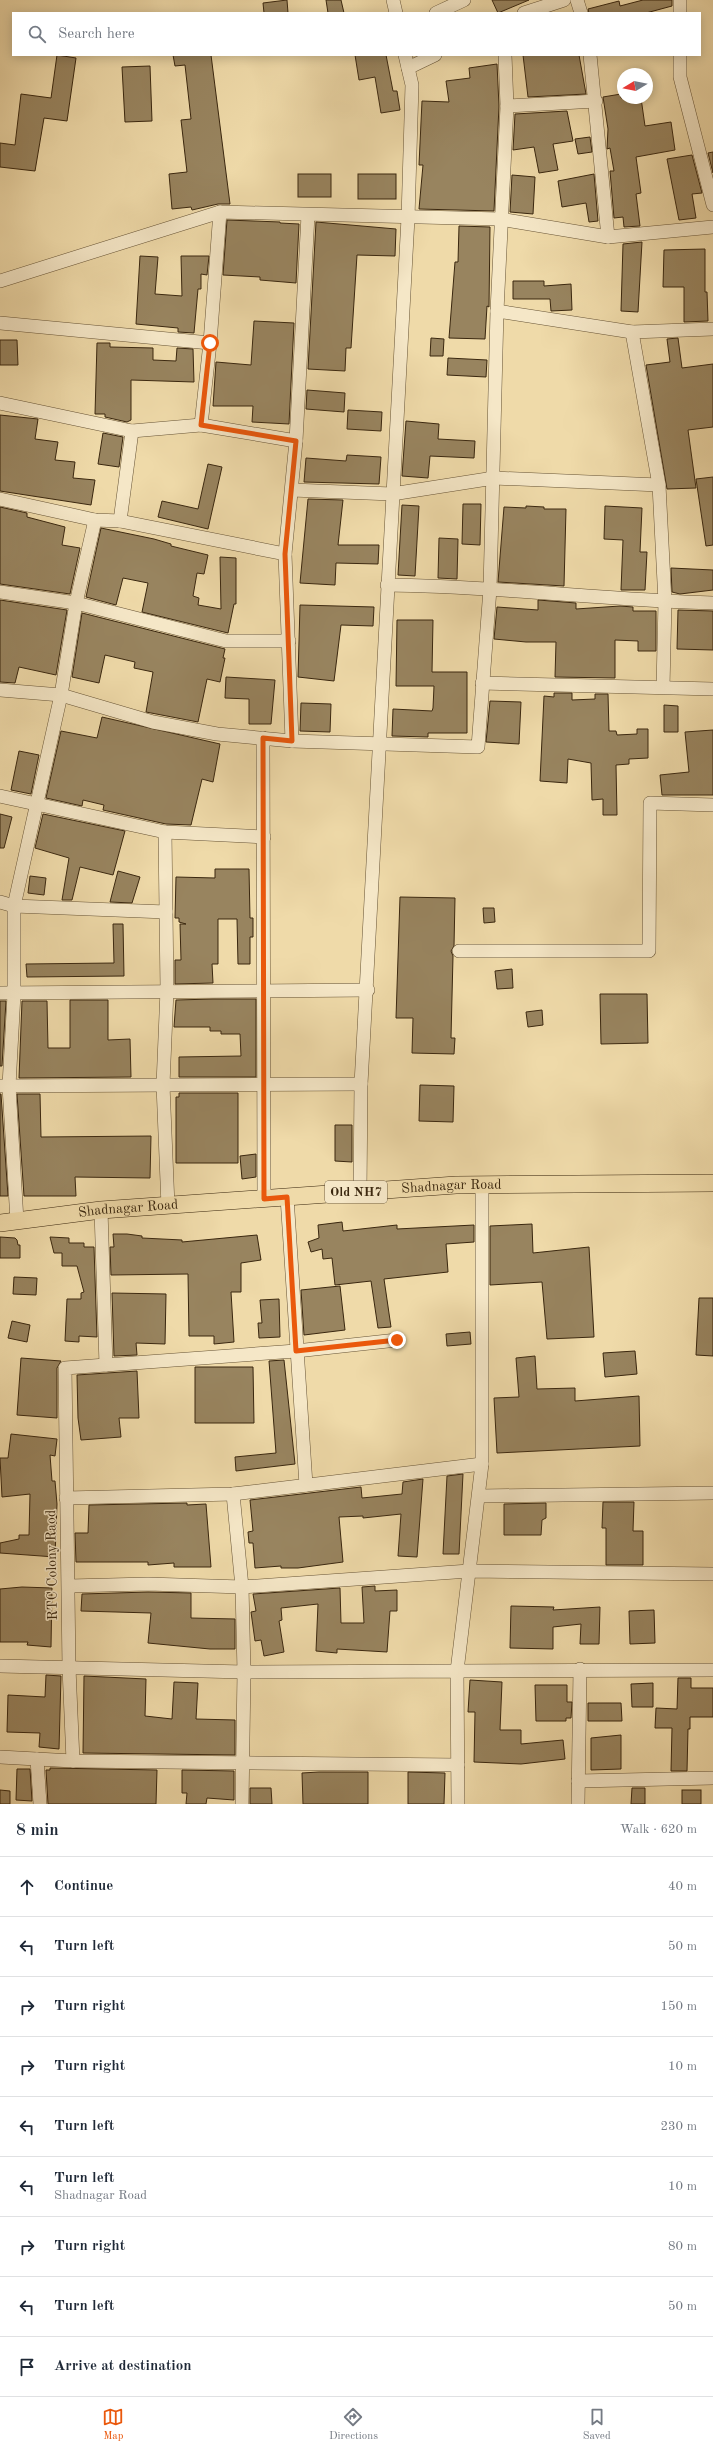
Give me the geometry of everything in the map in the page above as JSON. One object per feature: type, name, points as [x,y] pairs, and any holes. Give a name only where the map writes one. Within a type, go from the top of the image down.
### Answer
[{"type":"main road","name":"Shadnagar Road","points":[[8,1222],[101,1210],[482,1184],[713,1183]]},
{"type":"street","points":[[393,0],[396,12]]},
{"type":"street","points":[[438,12],[464,0]]},
{"type":"street","points":[[527,12],[564,0]]},
{"type":"street","points":[[577,0],[581,12]]},
{"type":"street","points":[[680,0],[680,12]]},
{"type":"street","points":[[360,1192],[361,1084],[368,990],[378,745],[408,218],[412,85],[407,61],[430,56]]},
{"type":"street","points":[[0,690],[61,695],[198,732],[292,741],[378,745],[478,747],[490,589],[500,219],[507,106],[505,56]]},
{"type":"street","points":[[590,56],[596,101],[608,237]]},
{"type":"street","points":[[680,56],[680,77],[713,205]]},
{"type":"street","points":[[507,106],[596,101]]},
{"type":"street","points":[[0,281],[220,212],[408,218],[500,219],[608,237],[713,227]]},
{"type":"street","points":[[201,425],[210,343],[220,212]]},
{"type":"street","points":[[292,741],[285,554],[296,441],[308,215]]},
{"type":"street","points":[[497,311],[632,332],[713,329]]},
{"type":"street","points":[[0,323],[210,343]]},
{"type":"street","points":[[632,332],[659,485],[665,602],[663,687]]},
{"type":"street","points":[[0,403],[132,431],[201,425],[296,441]]},
{"type":"street","points":[[120,521],[132,431]]},
{"type":"street","points":[[292,490],[392,494],[494,478],[659,485]]},
{"type":"street","points":[[0,499],[95,520],[120,521],[285,554]]},
{"type":"street","points":[[8,1222],[5,1086],[14,994],[14,906],[61,695],[76,603],[95,520]]},
{"type":"street","points":[[387,585],[490,589],[665,602],[713,603]]},
{"type":"street","points":[[0,592],[76,603],[226,641],[289,641]]},
{"type":"street","points":[[482,683],[713,689]]},
{"type":"street","points":[[263,738],[264,1199]]},
{"type":"street","points":[[0,796],[165,832],[264,838]]},
{"type":"street","points":[[459,951],[649,951],[650,803],[713,805]]},
{"type":"street","points":[[165,832],[167,990],[163,1085],[168,1206]]},
{"type":"street","points":[[0,902],[14,906],[166,912]]},
{"type":"street","points":[[0,993],[14,994],[167,990],[368,990]]},
{"type":"street","points":[[5,1086],[361,1084]]},
{"type":"street","points":[[458,1804],[457,1671],[480,1496],[482,1464],[482,1184]]},
{"type":"street","points":[[287,1197],[306,1485]]},
{"type":"street","points":[[101,1210],[106,1365],[296,1351],[397,1340]]},
{"type":"street","name":"RTC Colony Raod","points":[[73,1761],[69,1668],[70,1586],[66,1498],[65,1368],[106,1365]]},
{"type":"street","points":[[66,1498],[233,1494],[482,1464]]},
{"type":"street","points":[[480,1496],[713,1493]]},
{"type":"street","points":[[233,1494],[242,1587],[244,1672],[242,1804]]},
{"type":"street","points":[[70,1586],[148,1584],[242,1587],[469,1571],[713,1574]]},
{"type":"street","points":[[0,1666],[244,1672],[580,1669],[713,1670]]},
{"type":"street","points":[[578,1804],[580,1669]]},
{"type":"street","points":[[0,1757],[73,1761],[458,1765]]},
{"type":"street","points":[[37,1759],[40,1804]]},
{"type":"street","points":[[578,1781],[713,1778]]},
{"type":"building","points":[[287,0],[288,12],[264,12],[263,3]]},
{"type":"building","points":[[326,0],[341,0],[344,12],[328,12]]},
{"type":"building","points":[[492,0],[529,0],[500,12],[498,12]]},
{"type":"building","points":[[643,0],[672,0],[672,6],[650,12],[589,12],[588,9],[619,1],[620,6]]},
{"type":"building","points":[[57,56],[76,58],[67,121],[44,118],[35,171],[0,167],[0,143],[15,145],[21,94],[51,98]]},
{"type":"building","points":[[173,56],[211,56],[230,204],[218,204],[192,210],[191,207],[172,209],[169,174],[187,172],[181,120],[191,119],[185,65],[175,66]]},
{"type":"building","points":[[355,56],[386,56],[393,91],[397,91],[400,110],[381,113],[375,77],[359,80]]},
{"type":"building","points":[[523,56],[579,56],[586,94],[528,97]]},
{"type":"building","points":[[497,64],[499,106],[494,211],[419,209],[423,165],[419,165],[422,101],[449,102],[446,81],[470,78],[469,68]]},
{"type":"building","points":[[150,66],[152,121],[125,122],[122,67]]},
{"type":"building","points":[[617,95],[617,104],[642,104],[645,126],[671,122],[675,150],[636,157],[641,193],[636,194],[640,226],[624,227],[623,217],[614,218],[610,171],[614,171],[610,148],[607,149],[608,129],[603,97]]},
{"type":"building","points":[[567,111],[573,141],[553,144],[558,170],[539,173],[534,147],[513,150],[515,114]]},
{"type":"building","points":[[590,137],[592,152],[578,154],[575,139]]},
{"type":"building","points":[[713,152],[713,173],[708,153]]},
{"type":"building","points":[[692,155],[702,193],[692,194],[696,218],[679,220],[667,159]]},
{"type":"building","points":[[298,174],[331,174],[331,197],[298,197]]},
{"type":"building","points":[[358,174],[396,174],[396,199],[358,199]]},
{"type":"building","points":[[594,174],[598,221],[589,222],[586,203],[562,207],[558,181]]},
{"type":"building","points":[[512,175],[535,177],[533,214],[510,212]]},
{"type":"building","points":[[227,220],[299,224],[296,283],[260,280],[260,277],[223,275]]},
{"type":"building","points":[[316,222],[396,229],[395,256],[357,255],[351,348],[346,348],[345,371],[308,369]]},
{"type":"building","points":[[459,226],[490,227],[489,307],[487,306],[485,339],[449,338],[455,262],[458,262]]},
{"type":"building","points":[[642,242],[638,312],[621,311],[623,244]]},
{"type":"building","points":[[705,249],[705,292],[707,292],[708,321],[684,322],[684,287],[663,287],[664,250]]},
{"type":"building","points":[[140,256],[158,257],[155,294],[182,296],[181,256],[209,256],[207,275],[201,274],[201,289],[198,289],[194,333],[178,332],[178,328],[136,324]]},
{"type":"building","points":[[513,281],[544,281],[544,286],[571,284],[572,310],[551,311],[550,299],[513,299]]},
{"type":"building","points":[[254,321],[294,323],[289,424],[252,422],[253,406],[213,406],[216,362],[251,365]]},
{"type":"building","points":[[431,338],[444,339],[443,356],[430,356]]},
{"type":"building","points":[[678,338],[682,368],[713,364],[713,427],[688,430],[696,488],[667,489],[646,365],[670,362],[667,339]]},
{"type":"building","points":[[0,340],[17,340],[18,365],[0,365]]},
{"type":"building","points":[[97,343],[110,343],[110,347],[153,348],[153,360],[176,361],[177,348],[193,349],[194,382],[131,380],[131,420],[127,422],[105,417],[105,414],[95,414]]},
{"type":"building","points":[[448,358],[487,360],[486,377],[447,375]]},
{"type":"building","points":[[307,390],[345,393],[344,412],[306,409]]},
{"type":"building","points":[[348,410],[382,412],[381,431],[347,429]]},
{"type":"building","points":[[0,415],[38,419],[35,439],[58,442],[55,460],[75,462],[73,478],[95,480],[91,505],[0,491]]},
{"type":"building","points":[[406,421],[439,424],[438,439],[475,441],[474,458],[430,456],[428,478],[402,476]]},
{"type":"building","points":[[103,433],[123,437],[119,467],[98,464]]},
{"type":"building","points":[[347,455],[381,457],[379,484],[304,482],[306,458],[346,461]]},
{"type":"building","points":[[208,464],[222,467],[208,529],[158,517],[162,501],[198,509]]},
{"type":"building","points":[[713,477],[713,545],[706,546],[696,479]]},
{"type":"building","points":[[308,499],[343,500],[338,545],[379,545],[378,564],[336,563],[335,585],[300,583]]},
{"type":"building","points":[[463,504],[481,504],[480,545],[462,544]]},
{"type":"building","points":[[402,505],[419,506],[415,576],[398,575]]},
{"type":"building","points":[[526,506],[544,507],[544,509],[566,509],[564,586],[498,582],[504,507],[526,508]]},
{"type":"building","points":[[605,506],[642,508],[640,552],[647,552],[645,590],[621,590],[623,540],[604,539]]},
{"type":"building","points":[[0,507],[27,513],[27,517],[65,527],[62,545],[80,548],[70,594],[0,584]]},
{"type":"building","points":[[101,528],[154,539],[171,544],[171,546],[208,555],[204,574],[197,573],[193,596],[199,598],[198,605],[221,609],[220,557],[236,558],[236,604],[234,604],[228,633],[142,612],[148,583],[123,578],[116,605],[86,597]]},
{"type":"building","points":[[439,538],[458,539],[457,579],[438,578]]},
{"type":"building","points":[[671,568],[713,570],[713,590],[680,594],[672,592]]},
{"type":"building","points":[[0,600],[67,610],[56,675],[19,667],[15,683],[0,682]]},
{"type":"building","points":[[538,600],[576,603],[576,609],[620,606],[633,607],[633,611],[656,611],[656,651],[638,651],[638,641],[615,640],[615,678],[555,677],[556,642],[526,642],[494,639],[497,607],[538,610]]},
{"type":"building","points":[[300,605],[374,607],[373,626],[341,625],[334,681],[298,677]]},
{"type":"building","points":[[678,610],[713,611],[713,650],[677,649]]},
{"type":"building","points":[[82,613],[225,649],[223,658],[225,658],[220,682],[207,679],[198,722],[146,712],[153,672],[134,668],[135,662],[105,655],[99,683],[72,677]]},
{"type":"building","points":[[397,620],[433,620],[432,672],[467,672],[467,733],[428,733],[428,737],[392,736],[393,709],[432,711],[434,686],[396,686]]},
{"type":"building","points":[[226,677],[275,680],[271,724],[249,724],[249,699],[225,698]]},
{"type":"building","points":[[554,693],[572,693],[572,700],[595,699],[595,694],[608,694],[609,731],[616,731],[617,735],[637,734],[637,729],[648,729],[648,758],[629,759],[629,764],[616,765],[617,815],[603,815],[603,799],[592,800],[591,763],[568,759],[567,783],[540,781],[544,696],[554,697]]},
{"type":"building","points":[[490,701],[521,702],[519,744],[486,742]]},
{"type":"building","points":[[301,703],[331,704],[330,732],[300,731]]},
{"type":"building","points":[[664,705],[678,706],[678,732],[664,732]]},
{"type":"building","points":[[102,717],[220,744],[213,782],[202,779],[191,825],[166,824],[103,810],[104,805],[83,800],[82,806],[46,798],[61,731],[97,738]]},
{"type":"building","points":[[713,730],[713,795],[662,795],[660,775],[689,772],[685,732]]},
{"type":"building","points":[[19,751],[39,755],[31,794],[11,790]]},
{"type":"building","points":[[0,814],[12,817],[4,848],[0,848]]},
{"type":"building","points":[[43,814],[125,831],[113,875],[80,867],[72,900],[62,900],[69,858],[35,848]]},
{"type":"building","points":[[215,869],[249,869],[250,918],[253,918],[253,937],[250,937],[250,964],[238,964],[237,919],[218,919],[218,964],[212,964],[213,983],[175,984],[175,960],[181,960],[180,924],[186,924],[179,922],[179,918],[175,918],[176,877],[215,878]]},
{"type":"building","points":[[118,871],[140,877],[132,903],[110,902]]},
{"type":"building","points":[[30,876],[46,878],[44,895],[28,893]]},
{"type":"building","points":[[400,897],[455,898],[454,946],[451,951],[453,956],[451,1038],[455,1038],[454,1054],[412,1053],[413,1018],[396,1018]]},
{"type":"building","points":[[483,908],[494,908],[495,922],[484,923]]},
{"type":"building","points":[[113,924],[123,924],[124,976],[27,977],[26,964],[114,963]]},
{"type":"building","points":[[512,969],[513,988],[497,989],[495,971]]},
{"type":"building","points":[[600,994],[647,994],[648,1043],[601,1044]]},
{"type":"building","points":[[256,999],[256,1077],[179,1077],[179,1057],[241,1056],[240,1034],[221,1034],[221,1031],[210,1031],[210,1027],[174,1027],[176,1000]]},
{"type":"building","points":[[70,1000],[108,1000],[108,1040],[130,1039],[131,1077],[19,1078],[22,1001],[47,1001],[48,1048],[70,1048]]},
{"type":"building","points":[[0,1001],[6,1001],[2,1066],[0,1066]]},
{"type":"building","points":[[542,1010],[543,1025],[528,1027],[526,1012]]},
{"type":"building","points":[[420,1085],[454,1086],[453,1122],[419,1121]]},
{"type":"building","points":[[179,1093],[238,1093],[238,1163],[176,1163],[176,1097],[179,1097]]},
{"type":"building","points":[[1,1094],[8,1196],[0,1196]]},
{"type":"building","points":[[17,1094],[40,1094],[41,1137],[151,1136],[150,1178],[75,1177],[76,1196],[24,1196]]},
{"type":"building","points":[[335,1125],[352,1125],[352,1162],[335,1161]]},
{"type":"building","points":[[256,1154],[256,1177],[242,1179],[240,1156]]},
{"type":"building","points":[[342,1222],[343,1231],[397,1225],[397,1229],[474,1225],[474,1242],[446,1244],[448,1272],[384,1279],[391,1327],[378,1328],[371,1281],[335,1285],[332,1258],[323,1259],[322,1249],[311,1252],[308,1242],[319,1238],[318,1225]]},
{"type":"building","points":[[532,1224],[533,1253],[589,1247],[594,1337],[547,1339],[542,1282],[490,1285],[490,1226]]},
{"type":"building","points":[[113,1234],[142,1236],[142,1238],[182,1240],[182,1242],[257,1235],[261,1260],[241,1263],[241,1292],[231,1292],[234,1342],[214,1344],[214,1336],[189,1336],[188,1274],[111,1275],[110,1247],[114,1247]]},
{"type":"building","points":[[0,1237],[15,1238],[17,1240],[18,1245],[20,1245],[20,1258],[0,1258]]},
{"type":"building","points":[[50,1237],[69,1238],[69,1243],[84,1243],[84,1247],[94,1247],[97,1337],[79,1336],[79,1342],[65,1341],[67,1299],[81,1299],[81,1293],[84,1292],[77,1266],[62,1266],[62,1253],[54,1253]]},
{"type":"building","points":[[14,1277],[37,1278],[36,1295],[13,1294]]},
{"type":"building","points":[[340,1286],[345,1330],[304,1335],[301,1290]]},
{"type":"building","points":[[112,1293],[166,1294],[165,1344],[136,1343],[137,1355],[114,1356]]},
{"type":"building","points":[[699,1298],[713,1298],[713,1356],[696,1355]]},
{"type":"building","points":[[279,1299],[280,1337],[259,1338],[258,1323],[262,1323],[260,1300]]},
{"type":"building","points":[[12,1321],[30,1325],[27,1342],[8,1338]]},
{"type":"building","points":[[470,1332],[471,1344],[447,1346],[446,1334]]},
{"type":"building","points":[[635,1351],[637,1374],[605,1377],[603,1353]]},
{"type":"building","points":[[535,1356],[537,1389],[575,1388],[575,1401],[639,1396],[640,1446],[497,1453],[494,1398],[519,1397],[516,1358]]},
{"type":"building","points":[[21,1358],[61,1361],[57,1368],[57,1418],[17,1415]]},
{"type":"building","points":[[284,1360],[295,1464],[236,1471],[235,1457],[276,1453],[269,1361]]},
{"type":"building","points":[[195,1367],[253,1367],[254,1423],[195,1423]]},
{"type":"building","points":[[137,1371],[139,1418],[119,1418],[121,1437],[81,1440],[78,1418],[77,1375]]},
{"type":"building","points":[[11,1434],[57,1439],[55,1456],[50,1455],[52,1481],[55,1481],[57,1504],[55,1557],[0,1553],[0,1543],[19,1539],[19,1535],[29,1535],[30,1494],[2,1497],[0,1458],[8,1458]]},
{"type":"building","points":[[463,1474],[459,1554],[443,1554],[447,1476]]},
{"type":"building","points":[[423,1479],[417,1557],[398,1556],[401,1514],[363,1518],[363,1516],[339,1517],[343,1562],[298,1568],[281,1568],[281,1566],[255,1568],[253,1543],[249,1543],[248,1532],[253,1531],[250,1500],[361,1487],[362,1498],[402,1494],[403,1482]]},
{"type":"building","points":[[603,1502],[634,1502],[633,1531],[643,1531],[643,1565],[606,1565],[606,1528],[602,1528]]},
{"type":"building","points":[[187,1503],[187,1505],[206,1504],[211,1567],[174,1567],[174,1563],[148,1565],[148,1562],[76,1562],[75,1533],[88,1533],[89,1505]]},
{"type":"building","points":[[546,1503],[546,1518],[542,1520],[541,1535],[504,1535],[504,1504]]},
{"type":"building","points":[[375,1586],[375,1591],[397,1590],[397,1611],[390,1611],[387,1652],[337,1649],[337,1653],[316,1651],[318,1604],[281,1608],[282,1620],[279,1621],[284,1652],[264,1656],[261,1640],[255,1641],[251,1612],[256,1611],[253,1594],[340,1588],[341,1623],[364,1623],[362,1587]]},
{"type":"building","points":[[22,1587],[52,1588],[51,1647],[27,1645],[28,1642],[0,1642],[0,1589]]},
{"type":"building","points":[[148,1592],[191,1593],[191,1618],[235,1619],[235,1649],[210,1649],[148,1643],[151,1613],[81,1611],[82,1594]]},
{"type":"building","points":[[511,1606],[554,1607],[553,1610],[600,1607],[599,1644],[580,1644],[581,1624],[553,1627],[553,1649],[510,1648]]},
{"type":"building","points":[[654,1610],[655,1643],[630,1644],[629,1611]]},
{"type":"building","points":[[46,1675],[61,1676],[59,1749],[39,1747],[40,1733],[7,1732],[8,1695],[45,1697]]},
{"type":"building","points":[[84,1676],[146,1679],[145,1716],[172,1719],[174,1682],[198,1683],[196,1719],[235,1720],[235,1755],[83,1753]]},
{"type":"building","points":[[678,1678],[691,1678],[691,1688],[713,1688],[713,1717],[690,1717],[690,1729],[688,1729],[687,1771],[671,1771],[672,1728],[655,1728],[656,1708],[677,1709]]},
{"type":"building","points":[[470,1680],[502,1682],[500,1730],[521,1730],[521,1744],[563,1740],[565,1759],[521,1764],[474,1762],[475,1712],[468,1712]]},
{"type":"building","points":[[653,1683],[653,1707],[632,1707],[631,1684]]},
{"type":"building","points":[[535,1685],[567,1685],[567,1702],[572,1702],[571,1718],[566,1718],[566,1721],[536,1721]]},
{"type":"building","points":[[588,1703],[621,1703],[622,1721],[588,1721]]},
{"type":"building","points":[[621,1735],[621,1769],[591,1770],[591,1738]]},
{"type":"building","points":[[50,1768],[157,1770],[156,1804],[48,1804],[46,1770],[50,1770]]},
{"type":"building","points":[[17,1769],[30,1769],[32,1801],[16,1800]]},
{"type":"building","points":[[182,1770],[234,1771],[234,1800],[207,1798],[206,1804],[186,1804],[187,1793],[182,1793]]},
{"type":"building","points":[[368,1772],[368,1804],[303,1804],[302,1773]]},
{"type":"building","points":[[408,1772],[445,1773],[444,1804],[408,1804]]},
{"type":"building","points":[[250,1788],[271,1788],[272,1804],[250,1804]]},
{"type":"building","points":[[632,1788],[645,1788],[645,1804],[631,1804]]},
{"type":"building","points":[[0,1790],[10,1791],[10,1804],[0,1804]]},
{"type":"building","points":[[682,1790],[701,1790],[701,1804],[682,1804]]},
{"type":"route","points":[[210,343],[201,425],[296,441],[285,554],[292,741],[263,738],[264,1199],[287,1197],[296,1351],[397,1340]]}]
